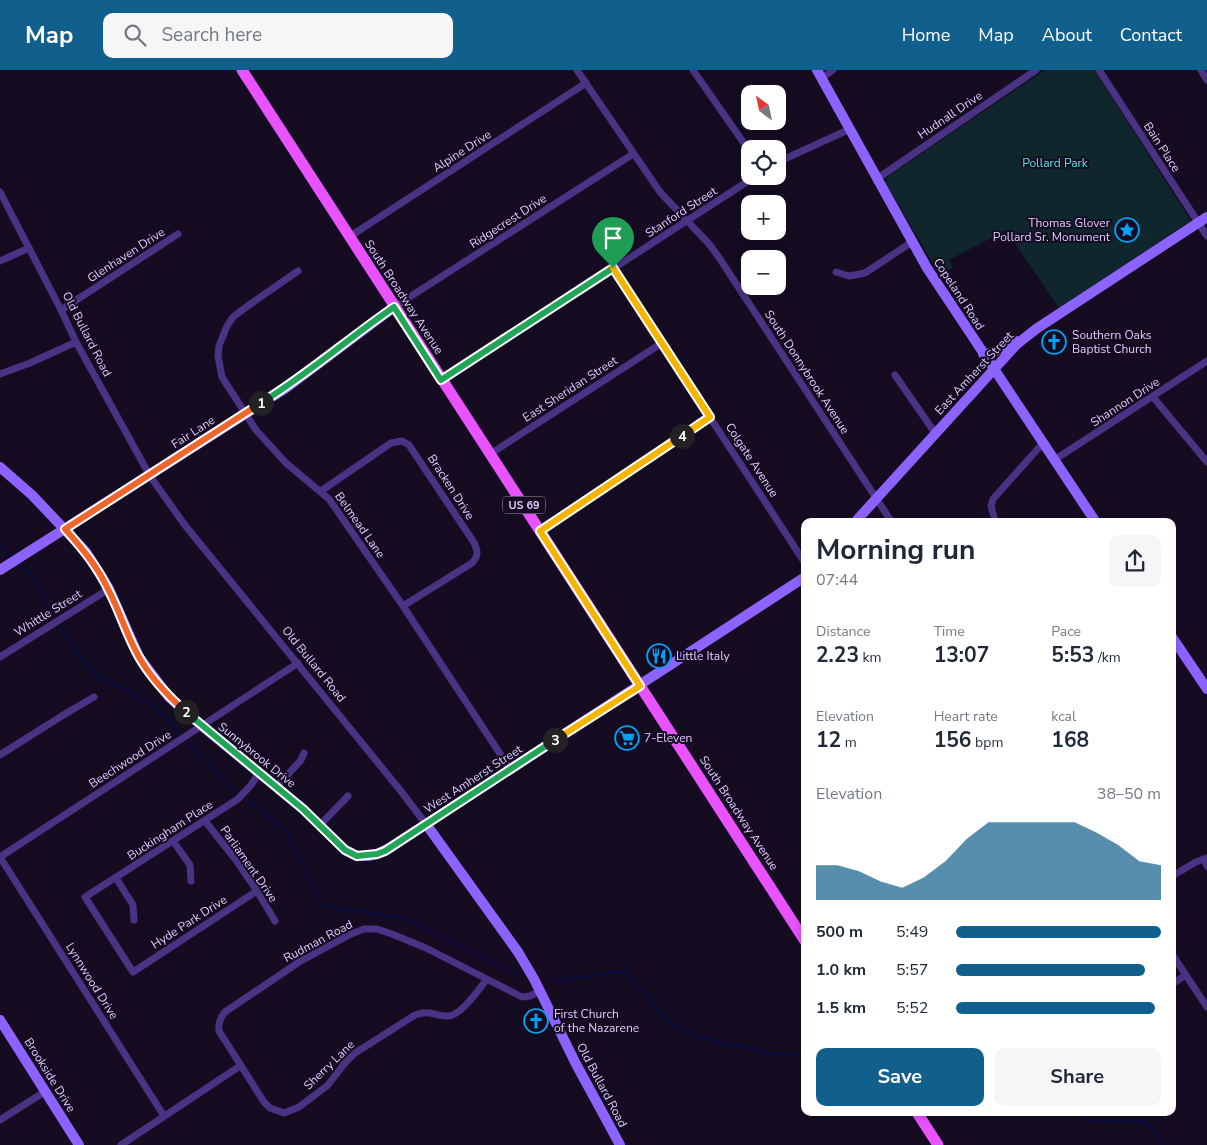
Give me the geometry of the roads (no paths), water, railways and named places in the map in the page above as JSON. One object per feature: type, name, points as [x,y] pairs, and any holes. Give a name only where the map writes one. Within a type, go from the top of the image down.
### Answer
[{"type":"main road","name":"South Broadway Avenue","points":[[242,70],[801,935]]},
{"type":"main road","points":[[919,1116],[938,1145]]},
{"type":"street","name":"South Donnybrook Avenue","points":[[577,70],[660,192],[710,245],[720,259],[889,518]]},
{"type":"street","points":[[694,70],[742,140]]},
{"type":"street","points":[[819,74],[833,70]]},
{"type":"street","name":"Hudnall Drive","points":[[878,178],[1036,70]]},
{"type":"street","name":"Bain Place","points":[[1099,70],[1203,220],[1207,236]]},
{"type":"street","points":[[1200,70],[1207,80]]},
{"type":"street","name":"Copeland Road","points":[[819,74],[912,242],[982,354],[1093,518]]},
{"type":"street","name":"Alpine Drive","points":[[349,237],[586,83]]},
{"type":"street","points":[[786,158],[850,129]]},
{"type":"street","name":"Ridgecrest Drive","points":[[394,307],[633,154]]},
{"type":"street","name":"Stanford Street","points":[[441,380],[742,185]]},
{"type":"street","name":"Old Bullard Road","points":[[0,192],[76,342],[150,476],[184,524],[400,790],[518,952],[540,990],[576,1064],[620,1145]]},
{"type":"street","name":"East Amherst Street","points":[[859,518],[993,369],[1024,338],[1203,220]]},
{"type":"street","name":"Glenhaven Drive","points":[[61,310],[178,234]]},
{"type":"street","points":[[836,272],[849,276],[865,273],[912,242]]},
{"type":"street","points":[[0,261],[29,248]]},
{"type":"street","name":"Colgate Avenue","points":[[613,268],[801,557]]},
{"type":"street","name":"Belmead Lane","points":[[298,271],[233,317],[222,335],[218,356],[222,377],[256,430],[286,463],[329,499],[403,606],[510,769]]},
{"type":"street","name":"Fair Lane","points":[[0,570],[150,476],[292,383],[394,307]]},
{"type":"street","points":[[982,354],[992,353],[1024,338]]},
{"type":"street","points":[[0,374],[30,363],[76,342]]},
{"type":"street","name":"East Sheridan Street","points":[[490,454],[662,342]]},
{"type":"street","name":"Shannon Drive","points":[[1054,460],[1207,362]]},
{"type":"street","points":[[895,375],[935,433]]},
{"type":"street","points":[[1153,397],[1207,462]]},
{"type":"street","points":[[540,531],[710,417]]},
{"type":"street","name":"Bracken Drive","points":[[321,491],[391,443],[402,440],[409,444],[473,541],[478,554],[472,563],[403,606]]},
{"type":"street","points":[[994,518],[991,506],[993,499],[1043,443]]},
{"type":"street","name":"Sunnybrook Drive","points":[[0,467],[32,495],[86,552],[108,589],[139,657],[169,697],[320,825],[345,850],[357,856],[368,856]]},
{"type":"street","points":[[640,686],[801,580]]},
{"type":"street","name":"Whittle Street","points":[[0,657],[108,589]]},
{"type":"street","points":[[1176,643],[1207,689]]},
{"type":"street","name":"Beechwood Drive","points":[[0,857],[298,663]]},
{"type":"street","name":"West Amherst Street","points":[[368,856],[385,851],[640,686]]},
{"type":"street","points":[[0,755],[94,697]]},
{"type":"street","points":[[276,787],[301,760],[304,753]]},
{"type":"street","name":"Buckingham Place","points":[[133,972],[85,897],[238,799],[259,773]]},
{"type":"street","points":[[320,825],[348,796]]},
{"type":"street","name":"Parliament Drive","points":[[205,821],[236,860],[275,921]]},
{"type":"street","points":[[173,841],[190,865],[191,881]]},
{"type":"street","name":"Lynnwood Drive","points":[[0,857],[164,1116]]},
{"type":"street","points":[[1176,874],[1206,861]]},
{"type":"street","points":[[116,878],[133,905],[134,920]]},
{"type":"street","name":"Hyde Park Drive","points":[[133,972],[257,892]]},
{"type":"street","name":"Rudman Road","points":[[240,1066],[219,1031],[220,1017],[299,962],[364,929],[377,929],[426,948],[522,997],[530,996],[540,990]]},
{"type":"street","points":[[1176,960],[1207,1007]]},
{"type":"street","points":[[1176,981],[1186,975]]},
{"type":"street","name":"Sherry Lane","points":[[240,1066],[270,1108],[284,1113],[292,1111],[328,1085],[355,1053],[415,1015],[425,1012],[448,1017],[452,1016],[461,1010],[487,979]]},
{"type":"street","name":"Brookside Drive","points":[[0,1020],[79,1145]]},
{"type":"street","points":[[121,1145],[240,1066]]},
{"type":"street","points":[[0,1120],[46,1091]]},
{"type":"waterway","points":[[0,546],[9,556]]},
{"type":"waterway","points":[[18,564],[29,573],[54,615]]},
{"type":"waterway","points":[[61,626],[74,649],[98,678],[125,689],[154,706],[180,733]]},
{"type":"waterway","points":[[187,741],[237,791]]},
{"type":"waterway","points":[[249,800],[287,833],[322,906],[404,918],[517,975]]},
{"type":"waterway","points":[[551,981],[625,971],[666,1020],[699,1037],[768,1053],[801,1055]]},
{"type":"waterway","points":[[1082,1116],[1086,1119],[1100,1121],[1138,1120],[1144,1122],[1150,1125],[1165,1145]]},
{"type":"place","name":"Thomas Glover Pollard Sr. Monument","points":[[1127,230]]},
{"type":"place","name":"Southern Oaks Baptist Church","points":[[1054,342]]},
{"type":"place","name":"Little Italy","points":[[659,656]]},
{"type":"place","name":"7-Eleven","points":[[627,738]]},
{"type":"place","name":"First Church of the Nazarene","points":[[536,1021]]},
{"type":"park label","name":"Pollard Park","points":[[1055,163]]}]
